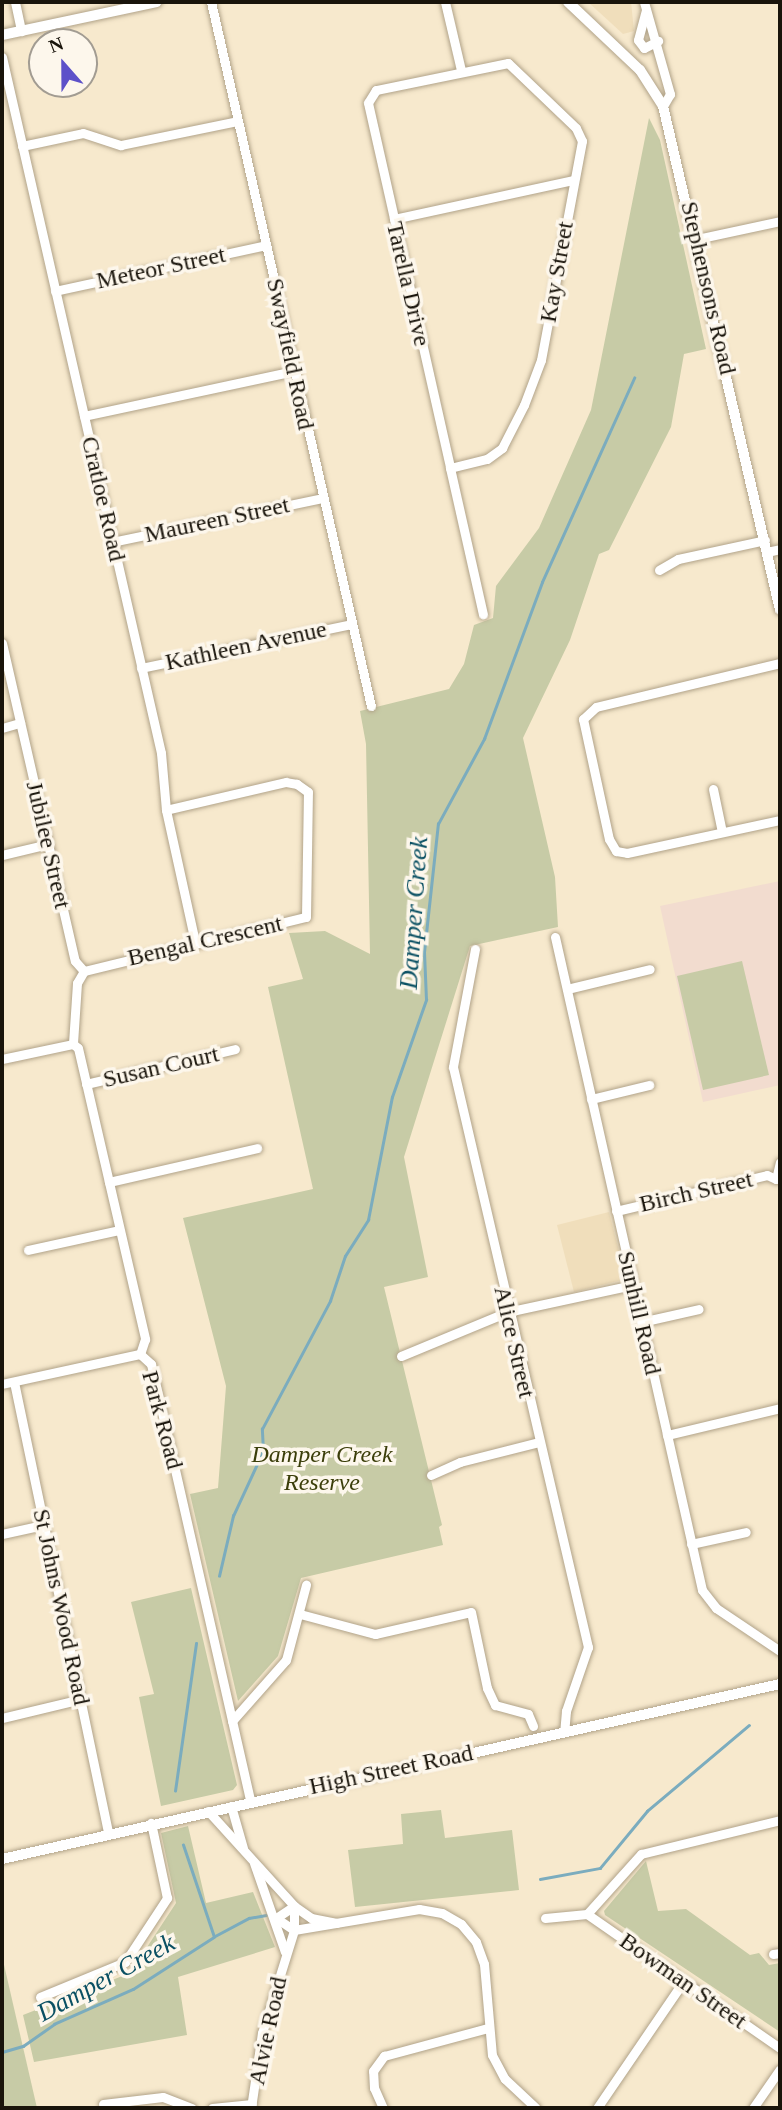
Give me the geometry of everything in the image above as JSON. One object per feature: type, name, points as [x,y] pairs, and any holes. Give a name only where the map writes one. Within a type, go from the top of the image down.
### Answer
[{"type":"main road","points":[[2,35],[157,2]]},
{"type":"main road","name":"Stephensons Road","points":[[568,2],[640,70],[663,106],[697,239],[780,610]]},
{"type":"main road","name":"High Street Road","points":[[2,1858],[780,1684]]},
{"type":"street","points":[[15,2],[21,31]]},
{"type":"street","name":"Swayfield Road","points":[[211,2],[371,706]]},
{"type":"street","points":[[445,2],[461,70]]},
{"type":"street","points":[[645,5],[638,40],[644,48],[657,41]]},
{"type":"street","points":[[645,5],[670,94],[663,106]]},
{"type":"street","name":"Cratloe Road","points":[[2,57],[161,753],[166,810],[195,942]]},
{"type":"street","name":"Tarella Drive","points":[[483,614],[394,219],[370,95],[461,70],[508,63]]},
{"type":"street","name":"Kay Street","points":[[450,468],[487,459],[502,448],[524,405],[541,360],[582,141],[576,128],[508,63]]},
{"type":"street","points":[[22,146],[83,133],[121,145],[238,121]]},
{"type":"street","points":[[394,219],[573,180]]},
{"type":"street","points":[[697,239],[780,221]]},
{"type":"street","name":"Meteor Street","points":[[55,291],[266,245]]},
{"type":"street","points":[[84,416],[294,371]]},
{"type":"street","name":"Maureen Street","points":[[112,542],[322,498]]},
{"type":"street","points":[[659,570],[678,559],[765,540]]},
{"type":"street","points":[[767,552],[780,549]]},
{"type":"street","name":"Kathleen Avenue","points":[[141,668],[351,624]]},
{"type":"street","name":"Jubilee Street","points":[[2,643],[75,961],[84,971]]},
{"type":"street","points":[[780,663],[596,707],[583,719],[613,849],[627,853],[780,820]]},
{"type":"street","points":[[2,728],[20,723]]},
{"type":"street","name":"Bengal Crescent","points":[[84,971],[306,917],[308,792],[286,782],[166,810]]},
{"type":"street","points":[[713,789],[722,832]]},
{"type":"street","points":[[2,855],[48,844]]},
{"type":"street","name":"Sunhill Road","points":[[555,937],[702,1590],[716,1608],[780,1651]]},
{"type":"street","name":"Alice Street","points":[[475,949],[453,1067],[507,1312],[588,1647],[566,1711],[564,1732]]},
{"type":"street","points":[[567,989],[649,969]]},
{"type":"street","points":[[2,1059],[73,1044],[77,983],[84,971]]},
{"type":"street","name":"Park Road","points":[[73,1044],[86,1084],[145,1339],[139,1354],[151,1364],[250,1801]]},
{"type":"street","name":"Susan Court","points":[[86,1084],[235,1049]]},
{"type":"street","points":[[591,1099],[649,1085]]},
{"type":"street","points":[[109,1182],[257,1148]]},
{"type":"street","points":[[778,1182],[780,1162]]},
{"type":"street","name":"Birch Street","points":[[616,1211],[766,1175],[778,1182]]},
{"type":"street","points":[[28,1250],[119,1230]]},
{"type":"street","points":[[401,1356],[507,1312],[633,1285]]},
{"type":"street","points":[[641,1322],[699,1309]]},
{"type":"street","points":[[2,1384],[139,1354]]},
{"type":"street","name":"St Johns Wood Road","points":[[14,1382],[108,1833]]},
{"type":"street","points":[[667,1435],[780,1408]]},
{"type":"street","points":[[430,1475],[460,1462],[539,1442]]},
{"type":"street","points":[[2,1534],[43,1525]]},
{"type":"street","points":[[691,1544],[746,1532]]},
{"type":"street","points":[[232,1721],[286,1660],[306,1585]]},
{"type":"street","points":[[300,1614],[375,1634],[471,1612],[487,1688],[495,1705],[528,1714],[533,1726]]},
{"type":"street","points":[[2,1718],[81,1699]]},
{"type":"street","name":"Alvie Road","points":[[231,1806],[243,1849]]},
{"type":"street","name":"Alvie Road","points":[[208,1811],[226,1836],[243,1849],[294,1906],[294,1930],[262,2033],[252,2106]]},
{"type":"street","points":[[545,1918],[587,1914],[641,1854],[780,1820]]},
{"type":"street","points":[[40,1997],[125,1962],[167,1898],[151,1823]]},
{"type":"street","name":"Alvie Road","points":[[252,1860],[276,1918],[285,1954]]},
{"type":"street","points":[[345,1924],[311,1918],[294,1906],[276,1918],[294,1930],[345,1924],[419,1909],[442,1913],[461,1924],[476,1942],[484,1964],[492,2055],[505,2079],[536,2108]]},
{"type":"street","name":"Bowman Street","points":[[587,1914],[780,2048]]},
{"type":"street","points":[[597,2108],[683,1982]]},
{"type":"street","points":[[383,2108],[374,2088],[373,2071],[384,2056],[488,2028]]},
{"type":"street","points":[[753,2108],[780,2069]]},
{"type":"street","points":[[103,2104],[163,2097],[192,2108]]},
{"type":"street","points":[[212,2108],[252,2106]]},
{"type":"shaded area","points":[[588,2],[631,2],[634,31],[623,34]]},
{"type":"shaded area","points":[[780,881],[780,1085],[703,1102],[660,906]]},
{"type":"shaded area","points":[[609,1212],[626,1279],[574,1292],[557,1225]]},
{"type":"green space","name":"Damper Creek Reserve","points":[[649,118],[660,140],[706,349],[684,354],[671,427],[609,550],[599,554],[570,640],[523,738],[555,877],[558,927],[470,946],[404,1157],[428,1277],[384,1287],[442,1525],[439,1527],[443,1545],[301,1578],[278,1656],[238,1701],[190,1494],[218,1488],[226,1386],[183,1218],[313,1189],[268,987],[303,979],[289,933],[325,931],[370,954],[366,744],[360,711],[449,689],[464,664],[474,625],[493,618],[496,586],[539,528],[591,410]]},
{"type":"green space","points":[[742,961],[769,1075],[703,1090],[677,976]]},
{"type":"green space","points":[[191,1588],[237,1785],[233,1790],[161,1806],[139,1697],[154,1694],[131,1602]]},
{"type":"green space","points":[[441,1810],[445,1838],[512,1830],[519,1890],[355,1907],[348,1850],[403,1844],[401,1814]]},
{"type":"green space","points":[[188,1826],[206,1903],[253,1892],[275,1947],[178,1977],[187,2035],[34,2062],[23,2015],[130,1973],[176,1903],[161,1833]]},
{"type":"green space","points":[[646,1861],[658,1911],[686,1909],[750,1955],[759,1953],[769,1965],[780,1963],[780,2032],[605,1915],[604,1911]]},
{"type":"green space","points":[[2,1956],[37,2108],[2,2108]]},
{"type":"waterway","name":"Damper Creek","points":[[219,1576],[233,1516],[263,1451],[262,1429],[330,1301],[345,1256],[368,1220],[392,1097],[426,1000],[424,952],[438,824],[484,739],[542,582],[634,378]]},
{"type":"waterway","name":"Damper Creek","points":[[175,1791],[196,1643]]},
{"type":"waterway","points":[[540,1879],[600,1868],[647,1811],[749,1725]]},
{"type":"waterway","name":"Damper Creek","points":[[2,2052],[23,2046],[54,2024],[133,1989],[214,1937],[183,1845]]},
{"type":"waterway","points":[[215,1936],[249,1918],[266,1915]]}]
